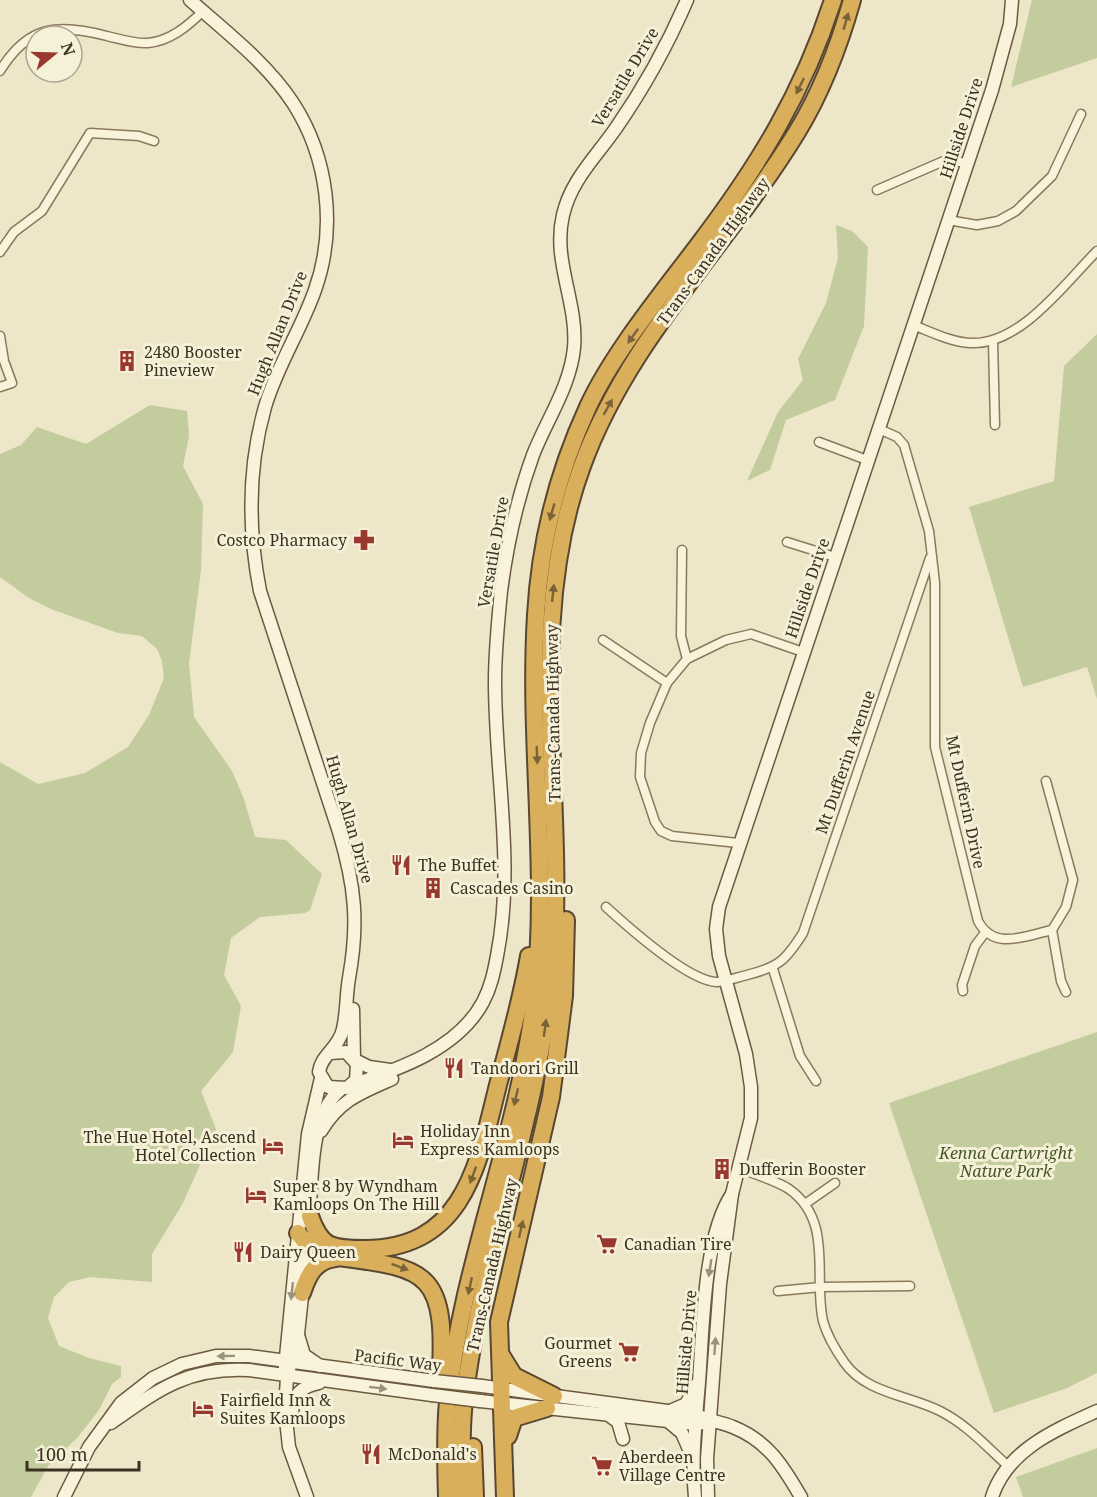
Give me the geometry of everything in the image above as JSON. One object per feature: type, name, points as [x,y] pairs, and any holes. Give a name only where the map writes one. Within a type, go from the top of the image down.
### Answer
[{"type":"highway","points":[[823,32],[827,0]]},
{"type":"highway","name":"Trans-Canada Highway","points":[[447,1497],[448,1404],[451,1377],[473,1269],[525,1057],[540,955],[541,851],[535,697],[536,616],[549,523],[566,462],[589,405],[622,351],[747,176],[782,122],[802,83],[823,32],[833,0]]},
{"type":"highway","name":"Trans-Canada Highway","points":[[462,1497],[463,1406],[475,1329],[545,1029],[556,912],[551,617],[563,524],[582,465],[603,415],[634,360],[798,131],[832,60],[852,0]]},
{"type":"highway","points":[[506,1475],[499,1322],[551,1097],[562,1026],[566,913],[564,871],[555,811]]},
{"type":"highway","points":[[309,1216],[319,1238],[332,1247],[390,1248],[423,1236],[442,1222],[461,1201],[482,1149],[526,976],[531,941],[534,888],[541,851]]},
{"type":"highway","points":[[302,1240],[315,1254],[402,1267],[421,1278],[436,1298],[443,1336],[437,1425],[438,1497]]},
{"type":"highway","points":[[475,1497],[474,1407],[481,1343],[490,1300],[492,1257]]},
{"type":"highway","points":[[302,1293],[308,1275],[316,1265],[329,1259],[343,1258]]},
{"type":"highway","points":[[499,1348],[504,1364],[514,1376],[550,1402]]},
{"type":"highway","points":[[505,1497],[508,1428],[512,1421],[523,1413],[550,1402]]},
{"type":"main road","name":"Hugh Allan Drive","points":[[190,0],[284,91],[312,139],[323,177],[327,215],[325,252],[315,289],[265,407],[255,458],[251,510],[255,563],[260,591],[350,868],[356,905],[353,963],[355,1059]]},
{"type":"main road","name":"Versatile Drive","points":[[346,1087],[412,1062],[455,1035],[474,1016],[492,981],[501,935],[506,883],[495,694],[496,643],[508,545],[521,491],[542,434],[564,389],[574,350],[573,316],[560,256],[562,216],[580,173],[616,127],[675,27],[687,0]]},
{"type":"main road","name":"Hillside Drive","points":[[708,1497],[710,1421],[720,1284],[732,1194],[751,1119],[752,1087],[746,1054],[725,980],[716,929],[719,907],[738,843],[967,163],[1007,35],[1012,0]]},
{"type":"main road","name":"Hugh Allan Drive","points":[[330,1053],[337,1046],[343,1029],[353,963]]},
{"type":"main road","points":[[288,1362],[298,1334],[302,1293],[302,1240],[308,1134],[321,1078],[320,1066],[330,1053],[346,1052],[369,1067],[394,1070]]},
{"type":"main road","points":[[307,1497],[290,1447],[285,1417],[288,1362],[302,1240],[309,1216],[317,1137],[323,1112],[329,1101],[358,1075],[355,1059]]},
{"type":"main road","points":[[317,1137],[338,1108],[350,1098],[397,1076],[412,1062]]},
{"type":"main road","points":[[321,1078],[328,1087],[346,1087]]},
{"type":"main road","name":"Hillside Drive","points":[[695,1497],[696,1420],[711,1259],[724,1207],[732,1194]]},
{"type":"main road","points":[[298,1334],[304,1354],[324,1368]]},
{"type":"main road","name":"Pacific Way","points":[[64,1497],[90,1447],[121,1403],[153,1378],[182,1364],[216,1356],[249,1356],[324,1368],[482,1386],[502,1396],[730,1425],[754,1436],[772,1451],[801,1497]]},
{"type":"main road","name":"Pacific Way","points":[[106,1427],[159,1390],[184,1377],[218,1370],[249,1370],[323,1382],[480,1401],[502,1396]]},
{"type":"main road","points":[[153,1378],[159,1390]]},
{"type":"main road","points":[[694,1460],[682,1433],[667,1416],[686,1404],[700,1378]]},
{"type":"main road","points":[[290,1447],[295,1396],[305,1387],[323,1382]]},
{"type":"main road","name":"Pacific Way","points":[[550,1402],[607,1414],[639,1417],[667,1416]]},
{"type":"main road","points":[[992,1497],[1007,1465],[1057,1429],[1097,1411]]},
{"type":"main road","points":[[607,1414],[618,1422],[624,1439],[627,1423],[639,1417]]},
{"type":"street","points":[[0,71],[10,54],[28,38],[43,31],[60,27],[80,28],[129,41],[148,43],[182,30],[203,11]]},
{"type":"street","points":[[948,220],[977,225],[998,221],[1016,211],[1052,176],[1081,114]]},
{"type":"street","points":[[0,252],[14,232],[42,211],[90,133],[139,136],[154,141]]},
{"type":"street","points":[[877,190],[946,160],[967,163]]},
{"type":"street","points":[[913,325],[963,342],[993,340],[1023,326],[1097,251]]},
{"type":"street","points":[[0,336],[4,361],[12,383],[0,387]]},
{"type":"street","points":[[993,340],[995,425]]},
{"type":"street","name":"Mt Dufferin Drive","points":[[879,429],[897,437],[904,445],[929,531],[930,557],[935,583],[935,747],[961,861],[978,921],[984,934]]},
{"type":"street","points":[[819,442],[867,460]]},
{"type":"street","points":[[787,542],[835,557]]},
{"type":"street","points":[[682,550],[681,636],[687,659]]},
{"type":"street","name":"Mt Dufferin Avenue","points":[[773,969],[789,955],[803,933],[930,557]]},
{"type":"street","points":[[738,843],[672,836],[661,831],[655,822],[640,777],[641,753],[650,723],[667,683],[687,659],[726,640],[751,634],[803,652]]},
{"type":"street","points":[[603,640],[667,683]]},
{"type":"street","points":[[1046,781],[1073,880],[1066,908],[1052,930],[1061,981],[1066,992]]},
{"type":"street","points":[[606,907],[654,949],[684,968],[715,982],[773,969],[800,1056],[816,1081]]},
{"type":"street","points":[[963,991],[962,985],[975,946],[984,934],[1001,940],[1052,930]]},
{"type":"street","points":[[738,1168],[788,1189],[805,1204],[820,1240],[823,1320],[831,1343],[846,1365],[867,1384],[938,1410],[961,1423],[1007,1465]]},
{"type":"street","points":[[805,1204],[835,1184]]},
{"type":"street","points":[[778,1291],[821,1287],[910,1286]]},
{"type":"green space","points":[[1032,0],[1097,0],[1097,58],[1011,87]]},
{"type":"green space","points":[[836,225],[852,231],[868,247],[864,326],[835,400],[786,420],[770,470],[747,481],[778,412],[803,380],[798,359],[826,303],[838,258]]},
{"type":"green space","points":[[1097,334],[1097,699],[1087,667],[1023,687],[969,507],[1054,481],[1064,366]]},
{"type":"green space","points":[[150,405],[187,411],[189,436],[183,466],[203,504],[201,570],[189,663],[194,717],[232,771],[244,799],[255,837],[286,840],[322,874],[310,910],[305,913],[260,917],[231,938],[224,975],[241,1006],[233,1052],[201,1091],[216,1129],[183,1203],[152,1254],[152,1282],[90,1277],[69,1282],[54,1297],[48,1318],[59,1346],[89,1358],[121,1366],[121,1377],[112,1384],[99,1410],[78,1437],[48,1466],[31,1497],[0,1497],[0,762],[38,784],[85,773],[128,747],[149,715],[164,678],[162,661],[157,649],[142,636],[118,633],[51,609],[29,598],[0,577],[0,454],[21,445],[37,427],[86,444]]},
{"type":"green space","name":"Kenna Cartwright Nature Park","points":[[1097,1032],[1097,1373],[1067,1388],[994,1413],[889,1103]]},
{"type":"green space","points":[[1097,1448],[1097,1497],[1023,1497],[1016,1477]]},
{"type":"place","name":"2480 Booster Pineview","points":[[127,361]]},
{"type":"place","name":"Costco Pharmacy","points":[[364,540]]},
{"type":"place","name":"The Buffet","points":[[401,865]]},
{"type":"place","name":"Cascades Casino","points":[[433,888]]},
{"type":"place","name":"Tandoori Grill","points":[[454,1068]]},
{"type":"place","name":"Holiday Inn Express Kamloops","points":[[403,1140]]},
{"type":"place","name":"The Hue Hotel, Ascend Hotel Collection","points":[[273,1146]]},
{"type":"place","name":"Dufferin Booster","points":[[722,1169]]},
{"type":"place","name":"Super 8 by Wyndham Kamloops On The Hill","points":[[256,1195]]},
{"type":"place","name":"Canadian Tire","points":[[607,1244]]},
{"type":"place","name":"Dairy Queen","points":[[243,1252]]},
{"type":"place","name":"Gourmet Greens","points":[[629,1352]]},
{"type":"place","name":"Fairfield Inn & Suites Kamloops","points":[[203,1409]]},
{"type":"place","name":"McDonald's","points":[[371,1454]]},
{"type":"place","name":"Aberdeen Village Centre","points":[[602,1466]]}]
